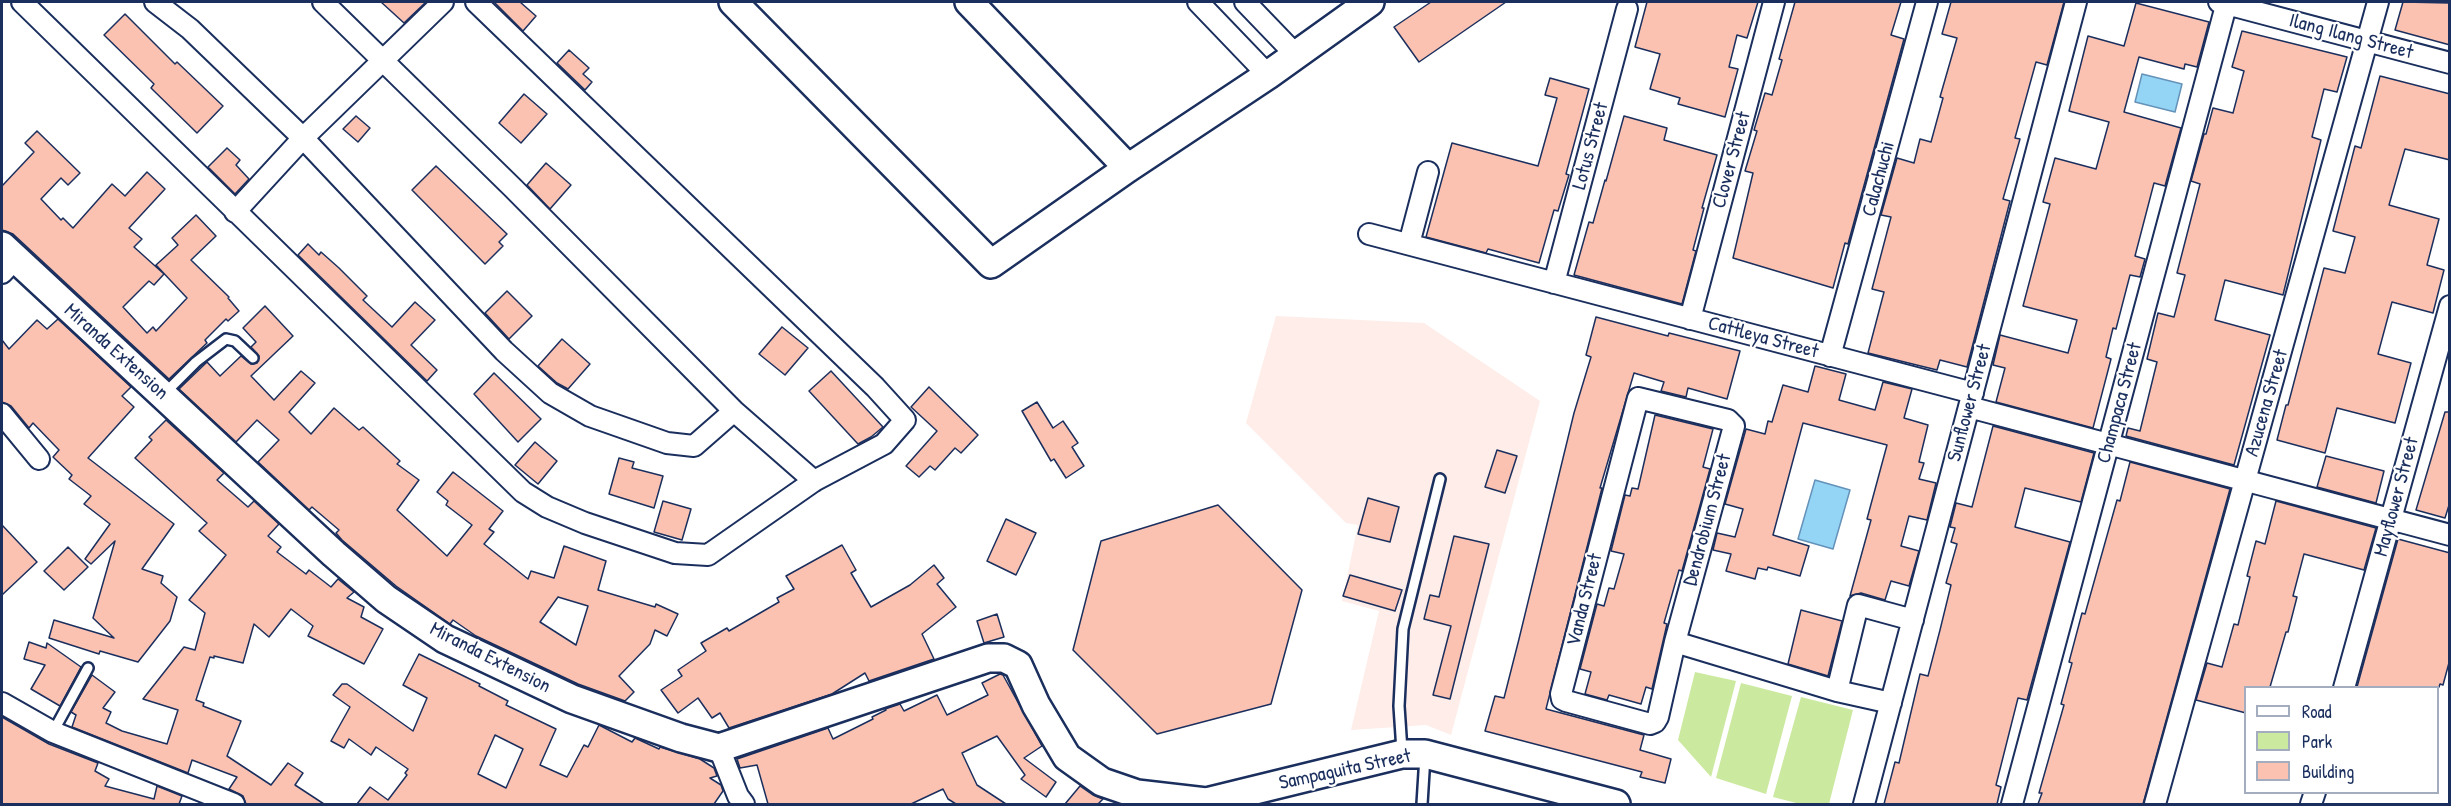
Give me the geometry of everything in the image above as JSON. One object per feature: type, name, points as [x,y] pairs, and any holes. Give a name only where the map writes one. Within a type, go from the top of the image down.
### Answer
[{"type":"main road","points":[[734,2],[991,264],[1128,168],[1268,75],[1370,2]]},
{"type":"main road","points":[[969,2],[1128,168]]},
{"type":"main road","name":"Miranda Extension","points":[[6,259],[163,395],[334,554],[386,598],[445,639],[572,699],[681,738],[719,748]]},
{"type":"main road","name":"Sampaguita Street","points":[[719,748],[988,658],[1004,658],[1018,666],[1036,705],[1068,757],[1102,782],[1137,794],[1206,802],[1413,754],[1617,804]]},
{"type":"street","points":[[22,2],[524,492],[547,507],[585,523],[675,553],[708,555],[814,481],[884,444],[904,420],[867,378],[476,2]]},
{"type":"street","points":[[154,2],[190,28],[303,138],[504,351],[549,393],[590,416],[667,443],[694,446],[734,411]]},
{"type":"street","points":[[323,2],[513,188],[734,411],[814,481]]},
{"type":"street","points":[[235,212],[303,138],[443,2]]},
{"type":"street","points":[[1198,2],[1268,75]]},
{"type":"street","points":[[1245,2],[1295,54]]},
{"type":"street","name":"Clover Street","points":[[1690,319],[1774,2]]},
{"type":"street","name":"Calachuchi","points":[[1830,356],[1928,2]]},
{"type":"street","name":"Sunflower Street","points":[[1864,804],[2076,2]]},
{"type":"street","name":"Ilang Ilang Street","points":[[2224,2],[2450,63]]},
{"type":"street","name":"Champaca Street","points":[[2012,804],[2224,2]]},
{"type":"street","name":"Azucena Street","points":[[2155,804],[2378,2]]},
{"type":"street","name":"Lotus Street","points":[[1554,283],[1627,9]]},
{"type":"street","points":[[1409,244],[1428,172]]},
{"type":"street","name":"Cattleya Street","points":[[1369,234],[1830,356],[2108,445],[2450,536]]},
{"type":"street","name":"Mayflower Street","points":[[2344,686],[2450,306]]},
{"type":"street","name":"Dendrobium Street","points":[[1636,401],[1641,398],[1728,420],[1734,426],[1675,642],[1658,717]]},
{"type":"street","name":"Vanda Street","points":[[1636,401],[1561,694],[1562,699],[1566,701],[1650,724],[1658,717]]},
{"type":"street","points":[[2,414],[39,459]]},
{"type":"street","points":[[1837,691],[1858,605],[1913,620]]},
{"type":"street","points":[[1675,642],[1837,691],[1891,703]]},
{"type":"street","points":[[2,704],[53,732],[234,804]]},
{"type":"street","points":[[719,748],[738,796],[744,804]]},
{"type":"lane","points":[[163,395],[196,362],[226,339],[235,341],[253,358]]},
{"type":"lane","points":[[1422,804],[1413,754],[1399,706],[1403,629],[1440,479]]},
{"type":"lane","points":[[53,732],[88,669]]},
{"type":"shaded area","points":[[1276,316],[1424,323],[1540,401],[1451,735],[1426,725],[1351,730],[1379,611],[1342,601],[1358,525],[1346,523],[1246,423]]},
{"type":"green space","points":[[1695,672],[1736,681],[1711,777],[1678,740]]},
{"type":"green space","points":[[1741,683],[1792,696],[1766,794],[1716,778]]},
{"type":"green space","points":[[1801,697],[1853,710],[1829,804],[1800,804],[1773,797]]},
{"type":"water","points":[[2142,74],[2182,84],[2175,112],[2135,102]]},
{"type":"water","points":[[1815,480],[1850,490],[1833,549],[1798,539]]},
{"type":"building","points":[[381,2],[426,2],[404,23]]},
{"type":"building","points":[[496,2],[520,2],[536,16],[523,31]]},
{"type":"building","points":[[1431,2],[1506,2],[1419,62],[1394,27]]},
{"type":"building","points":[[1647,2],[1758,2],[1747,38],[1737,35],[1729,67],[1738,69],[1725,117],[1678,104],[1680,98],[1650,89],[1660,54],[1635,47]]},
{"type":"building","points":[[1795,2],[1901,2],[1891,35],[1904,39],[1848,244],[1845,243],[1833,288],[1733,258],[1753,173],[1745,171],[1757,131],[1754,130],[1765,93],[1772,95],[1782,60],[1779,59]]},
{"type":"building","points":[[1951,2],[2064,2],[2047,65],[2036,62],[2015,138],[2020,139],[2003,199],[2010,201],[1967,367],[1940,360],[1937,370],[1868,353],[1884,292],[1872,289],[1891,217],[1881,215],[1897,158],[1914,163],[1920,139],[1931,142],[1943,98],[1940,97],[1957,38],[1942,34]]},
{"type":"building","points":[[2403,2],[2450,3],[2450,45],[2395,30]]},
{"type":"building","points":[[2136,3],[2209,22],[2197,67],[2185,64],[2184,69],[2139,57],[2124,112],[2181,128],[2165,186],[2154,183],[2135,256],[2145,259],[2140,277],[2130,275],[2116,329],[2113,328],[2106,357],[2111,359],[2093,428],[1996,402],[2005,368],[1993,365],[2000,335],[2068,353],[2077,320],[2023,306],[2050,204],[2043,202],[2055,158],[2096,169],[2109,122],[2069,111],[2088,36],[2124,46]]},
{"type":"building","points":[[125,14],[175,64],[177,62],[223,106],[197,133],[151,88],[154,84],[104,35]]},
{"type":"building","points":[[2242,31],[2347,57],[2337,92],[2324,89],[2312,137],[2321,140],[2283,295],[2225,280],[2215,320],[2270,335],[2234,465],[2126,436],[2128,428],[2140,431],[2157,362],[2147,359],[2158,313],[2174,317],[2185,275],[2177,273],[2200,184],[2191,181],[2204,134],[2206,134],[2213,108],[2233,113],[2244,71],[2232,67]]},
{"type":"building","points":[[569,50],[589,68],[583,74],[592,82],[585,90],[557,63]]},
{"type":"building","points":[[2380,76],[2450,94],[2450,160],[2405,149],[2389,205],[2439,219],[2427,265],[2444,270],[2433,313],[2392,302],[2378,354],[2411,363],[2395,423],[2337,408],[2325,453],[2277,440],[2324,268],[2345,273],[2355,237],[2333,231],[2355,146],[2361,148]]},
{"type":"building","points":[[1550,78],[1589,89],[1566,174],[1569,175],[1558,211],[1554,210],[1539,263],[1488,249],[1486,253],[1426,237],[1452,143],[1538,166],[1557,98],[1545,95]]},
{"type":"building","points":[[524,94],[547,114],[521,143],[499,123]]},
{"type":"building","points":[[356,116],[370,128],[358,142],[343,129]]},
{"type":"building","points":[[1624,116],[1667,128],[1664,140],[1717,155],[1702,208],[1704,208],[1693,250],[1696,251],[1682,304],[1574,275],[1589,222],[1593,223]]},
{"type":"building","points":[[37,131],[80,173],[68,185],[61,178],[41,199],[61,220],[63,218],[73,228],[112,184],[125,196],[147,172],[165,189],[129,228],[142,239],[134,247],[164,274],[154,285],[149,281],[123,307],[147,333],[153,327],[156,331],[187,298],[156,265],[178,245],[172,238],[196,215],[216,236],[191,260],[229,297],[239,311],[228,321],[226,319],[205,340],[207,343],[169,379],[13,234],[2,230],[2,186],[34,152],[25,143]]},
{"type":"building","points":[[227,148],[240,160],[236,165],[249,179],[235,194],[208,167]]},
{"type":"building","points":[[546,163],[571,185],[550,209],[527,185]]},
{"type":"building","points":[[436,166],[507,234],[499,242],[503,246],[485,264],[412,190]]},
{"type":"building","points":[[308,244],[319,255],[321,252],[339,268],[367,296],[363,300],[392,327],[415,302],[435,320],[411,345],[437,370],[427,381],[298,255]]},
{"type":"building","points":[[507,291],[532,316],[509,339],[485,313]]},
{"type":"building","points":[[265,306],[293,336],[251,376],[274,400],[301,371],[315,383],[289,412],[311,434],[334,408],[359,430],[363,427],[400,461],[397,464],[419,480],[397,510],[447,556],[472,525],[446,505],[448,501],[437,492],[453,472],[503,511],[489,529],[494,532],[484,544],[528,579],[531,571],[554,578],[564,546],[606,561],[598,590],[655,607],[656,604],[678,614],[667,636],[655,630],[650,644],[619,676],[634,692],[625,701],[578,684],[476,636],[453,620],[450,624],[396,586],[342,540],[336,533],[339,530],[312,507],[309,510],[258,462],[279,440],[257,420],[236,442],[179,389],[207,362],[220,376],[241,356],[251,364],[257,363],[259,356],[251,347],[256,342],[243,328]],"holes":[[[558,597],[588,606],[576,645],[540,622]]]},
{"type":"building","points":[[1596,317],[1668,336],[1669,333],[1740,351],[1727,399],[1688,388],[1686,397],[1661,391],[1664,382],[1634,373],[1600,488],[1602,488],[1546,709],[1644,735],[1640,750],[1671,759],[1665,783],[1640,777],[1642,772],[1485,731],[1495,696],[1504,698],[1574,413],[1591,357],[1586,355]]},
{"type":"building","points":[[58,319],[131,387],[122,396],[134,407],[88,458],[174,524],[142,569],[163,576],[161,583],[177,597],[170,621],[138,662],[100,651],[99,654],[49,638],[54,620],[114,638],[93,618],[115,541],[91,564],[85,559],[110,524],[84,504],[91,496],[69,479],[72,475],[53,457],[59,450],[33,423],[29,428],[11,406],[2,402],[2,340],[9,349],[37,320],[47,329]]},
{"type":"building","points":[[782,327],[808,348],[785,375],[759,354]]},
{"type":"building","points":[[562,339],[590,364],[568,389],[557,383],[538,366]]},
{"type":"building","points":[[1815,366],[1846,374],[1839,400],[1875,410],[1883,382],[1912,389],[1904,418],[1928,425],[1919,462],[1924,463],[1919,479],[1936,483],[1927,520],[1909,516],[1901,546],[1919,551],[1909,586],[1891,581],[1885,600],[1861,593],[1850,596],[1871,520],[1867,519],[1887,445],[1803,423],[1773,535],[1809,546],[1800,576],[1768,567],[1767,570],[1758,568],[1755,579],[1726,571],[1731,554],[1713,550],[1717,533],[1735,537],[1743,509],[1725,504],[1746,429],[1765,434],[1768,421],[1772,422],[1783,385],[1808,392]]},
{"type":"building","points":[[831,371],[883,427],[858,444],[809,391]]},
{"type":"building","points":[[494,373],[541,419],[518,442],[474,394]]},
{"type":"building","points":[[929,387],[978,435],[961,453],[955,448],[935,470],[930,466],[919,477],[906,466],[937,431],[911,407]]},
{"type":"building","points":[[1037,402],[1053,428],[1063,421],[1078,443],[1072,447],[1084,466],[1066,478],[1054,459],[1051,461],[1022,411]]},
{"type":"building","points":[[2445,412],[2450,412],[2450,502],[2445,518],[2416,510]]},
{"type":"building","points":[[1655,415],[1713,429],[1703,467],[1710,469],[1682,571],[1679,570],[1664,623],[1667,624],[1652,689],[1646,687],[1641,704],[1609,695],[1607,700],[1585,694],[1591,672],[1580,669],[1597,604],[1604,606],[1609,588],[1614,589],[1624,554],[1611,551],[1625,495],[1630,496],[1632,488],[1638,489]]},
{"type":"building","points":[[166,420],[224,473],[217,480],[248,507],[254,501],[279,524],[268,536],[281,547],[277,552],[306,574],[309,570],[331,587],[338,579],[354,592],[347,598],[364,607],[361,617],[383,629],[364,664],[308,636],[313,626],[291,609],[269,637],[254,624],[243,663],[210,657],[196,700],[204,703],[203,706],[241,721],[227,756],[271,785],[288,763],[303,773],[295,785],[324,804],[246,804],[243,796],[229,789],[237,777],[192,760],[188,773],[72,727],[76,715],[71,712],[92,675],[115,692],[103,708],[111,712],[106,723],[122,731],[167,744],[178,710],[143,699],[184,647],[195,650],[205,613],[189,600],[226,555],[199,531],[207,523],[135,458],[152,440],[149,437]]},
{"type":"building","points":[[1993,426],[2094,453],[2081,502],[2025,488],[2015,527],[2070,542],[2027,700],[2018,698],[1996,785],[2001,787],[1997,804],[1884,804],[1895,762],[1899,763],[1920,674],[1928,676],[1951,585],[1946,583],[1957,544],[1951,542],[1955,528],[1950,527],[1956,503],[1972,507]]},
{"type":"building","points":[[535,442],[557,461],[538,484],[515,465]]},
{"type":"building","points":[[1497,450],[1517,456],[1505,493],[1485,487]]},
{"type":"building","points":[[2326,456],[2384,471],[2376,503],[2317,487]]},
{"type":"building","points":[[619,458],[634,462],[632,468],[663,476],[654,508],[609,494]]},
{"type":"building","points":[[2130,462],[2230,489],[2143,804],[2038,804],[2042,793],[2039,793],[2064,705],[2061,704],[2072,663],[2069,662],[2082,613],[2085,614]]},
{"type":"building","points":[[1368,498],[1399,507],[1390,542],[1358,534]]},
{"type":"building","points":[[663,501],[691,509],[682,540],[654,532]]},
{"type":"building","points":[[2276,501],[2376,528],[2364,570],[2304,554],[2293,596],[2297,597],[2270,686],[2244,686],[2244,712],[2196,700],[2207,663],[2222,667],[2234,624],[2238,625],[2256,541],[2265,544]]},
{"type":"building","points":[[1218,505],[1302,590],[1271,704],[1157,734],[1073,650],[1101,541]]},
{"type":"building","points":[[1006,519],[1036,533],[1016,575],[987,561]]},
{"type":"building","points":[[2,525],[37,562],[2,595]]},
{"type":"building","points":[[1454,536],[1489,544],[1450,699],[1433,695],[1451,626],[1424,619],[1430,595],[1439,597]]},
{"type":"building","points":[[2398,539],[2450,553],[2450,659],[2443,685],[2440,684],[2439,687],[2357,686]]},
{"type":"building","points":[[842,545],[856,570],[851,573],[871,607],[910,585],[934,565],[944,578],[937,584],[956,607],[922,634],[934,659],[869,681],[865,673],[832,694],[729,728],[720,713],[712,718],[698,698],[678,713],[661,690],[682,676],[678,670],[706,651],[701,643],[727,628],[729,631],[779,602],[777,598],[794,589],[786,576]]},
{"type":"building","points":[[68,547],[88,567],[64,590],[44,571]]},
{"type":"building","points":[[1350,575],[1402,590],[1395,611],[1343,596]]},
{"type":"building","points":[[1801,610],[1842,621],[1828,676],[1788,664]]},
{"type":"building","points":[[997,614],[1004,637],[984,643],[977,621]]},
{"type":"building","points":[[29,642],[46,648],[47,643],[81,667],[60,706],[31,689],[45,665],[24,659]]},
{"type":"building","points":[[419,654],[480,684],[479,686],[508,701],[506,705],[556,729],[540,765],[567,777],[584,745],[588,747],[599,725],[632,742],[635,738],[659,749],[660,747],[700,759],[714,768],[717,776],[710,778],[721,785],[723,791],[714,804],[357,804],[370,787],[388,800],[407,775],[405,773],[408,769],[376,747],[371,755],[349,739],[344,748],[331,741],[350,707],[333,695],[342,684],[347,684],[413,731],[427,698],[403,685]],"holes":[[[495,735],[523,749],[506,788],[478,774]]]},
{"type":"building","points":[[1000,674],[1003,675],[1042,746],[1024,758],[1056,782],[1046,797],[1021,779],[1025,775],[997,736],[962,753],[977,785],[1006,804],[956,804],[948,799],[943,789],[911,804],[768,804],[757,765],[740,768],[737,759],[828,728],[833,739],[873,719],[872,717],[885,709],[900,704],[904,711],[937,695],[947,715],[988,695],[982,683]]},
{"type":"building","points":[[2,717],[49,744],[98,763],[95,771],[109,779],[105,786],[154,799],[157,786],[182,796],[179,804],[2,804]]},
{"type":"building","points":[[1080,786],[1103,799],[1098,804],[1065,804]]}]
